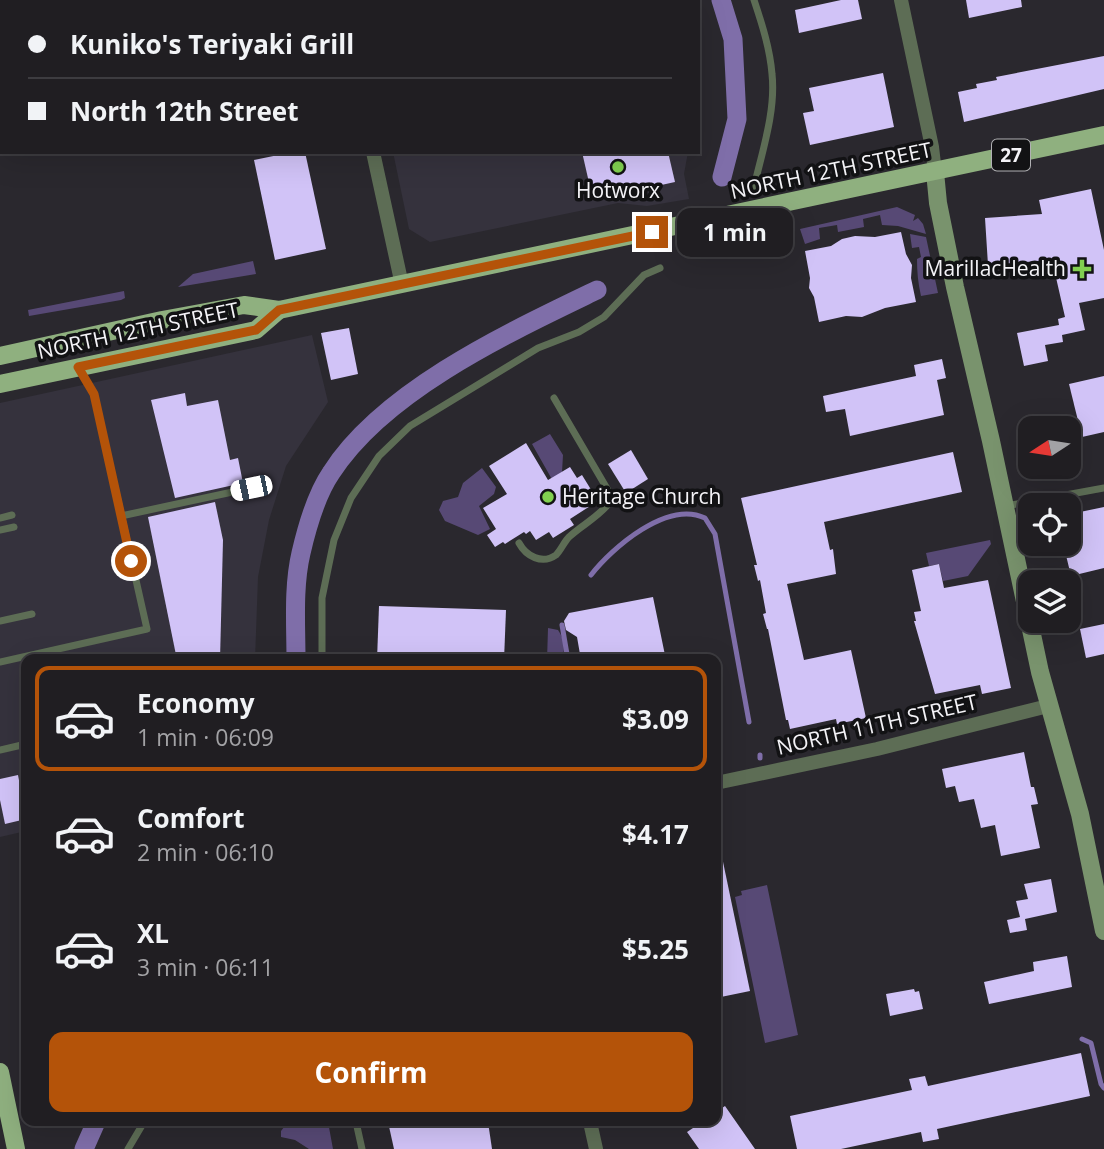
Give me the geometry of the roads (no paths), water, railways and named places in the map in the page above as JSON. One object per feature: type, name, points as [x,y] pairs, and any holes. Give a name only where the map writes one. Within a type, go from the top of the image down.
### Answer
[{"type":"main road","name":"NORTH 12TH STREET","points":[[0,356],[244,305],[279,310],[1104,135]]},
{"type":"main road","name":"NORTH 12TH STREET","points":[[0,384],[256,330],[279,310]]},
{"type":"main road","points":[[71,340],[78,367]]},
{"type":"main road","points":[[0,1072],[16,1149]]},
{"type":"street","points":[[901,0],[932,147],[938,203],[953,274],[1048,706],[1080,814],[1104,931]]},
{"type":"street","points":[[373,154],[402,285]]},
{"type":"street","name":"NORTH 11TH STREET","points":[[721,782],[877,749],[1048,706]]},
{"type":"street","points":[[591,1126],[596,1149]]},
{"type":"lane","points":[[754,0],[766,39],[773,77],[770,109],[754,187]]},
{"type":"lane","points":[[322,654],[322,598],[334,540],[351,498],[379,456],[410,426],[538,348],[579,332],[604,317],[644,275],[660,268]]},
{"type":"lane","points":[[35,654],[146,629],[94,394],[78,367]]},
{"type":"lane","points":[[519,543],[532,557],[545,559],[555,555],[567,539],[599,515],[611,500],[609,492],[554,398]]},
{"type":"lane","points":[[121,516],[251,488]]},
{"type":"lane","points":[[1005,506],[1104,488]]},
{"type":"lane","points":[[0,518],[12,515]]},
{"type":"lane","points":[[0,530],[14,527]]},
{"type":"lane","points":[[0,621],[33,614]]},
{"type":"lane","points":[[0,662],[21,657]]},
{"type":"lane","points":[[0,750],[21,745]]},
{"type":"lane","points":[[128,1149],[142,1126]]},
{"type":"lane","points":[[357,1126],[362,1149]]},
{"type":"waterway","points":[[721,0],[733,39],[737,119],[722,177]]},
{"type":"waterway","points":[[296,654],[297,579],[306,533],[316,501],[326,482],[354,443],[383,415],[451,366],[597,290]]},
{"type":"waterway","points":[[591,575],[626,540],[658,521],[690,514],[705,518],[715,534],[749,722]]},
{"type":"waterway","points":[[562,625],[567,654]]},
{"type":"waterway","points":[[1082,1039],[1091,1043],[1104,1088]]},
{"type":"waterway","points":[[84,1149],[94,1126]]},
{"type":"place","name":"Hotworx","points":[[618,167]]},
{"type":"place","name":"MarillacHealth","points":[[1082,269]]},
{"type":"place","name":"Heritage Church","points":[[548,497]]}]
